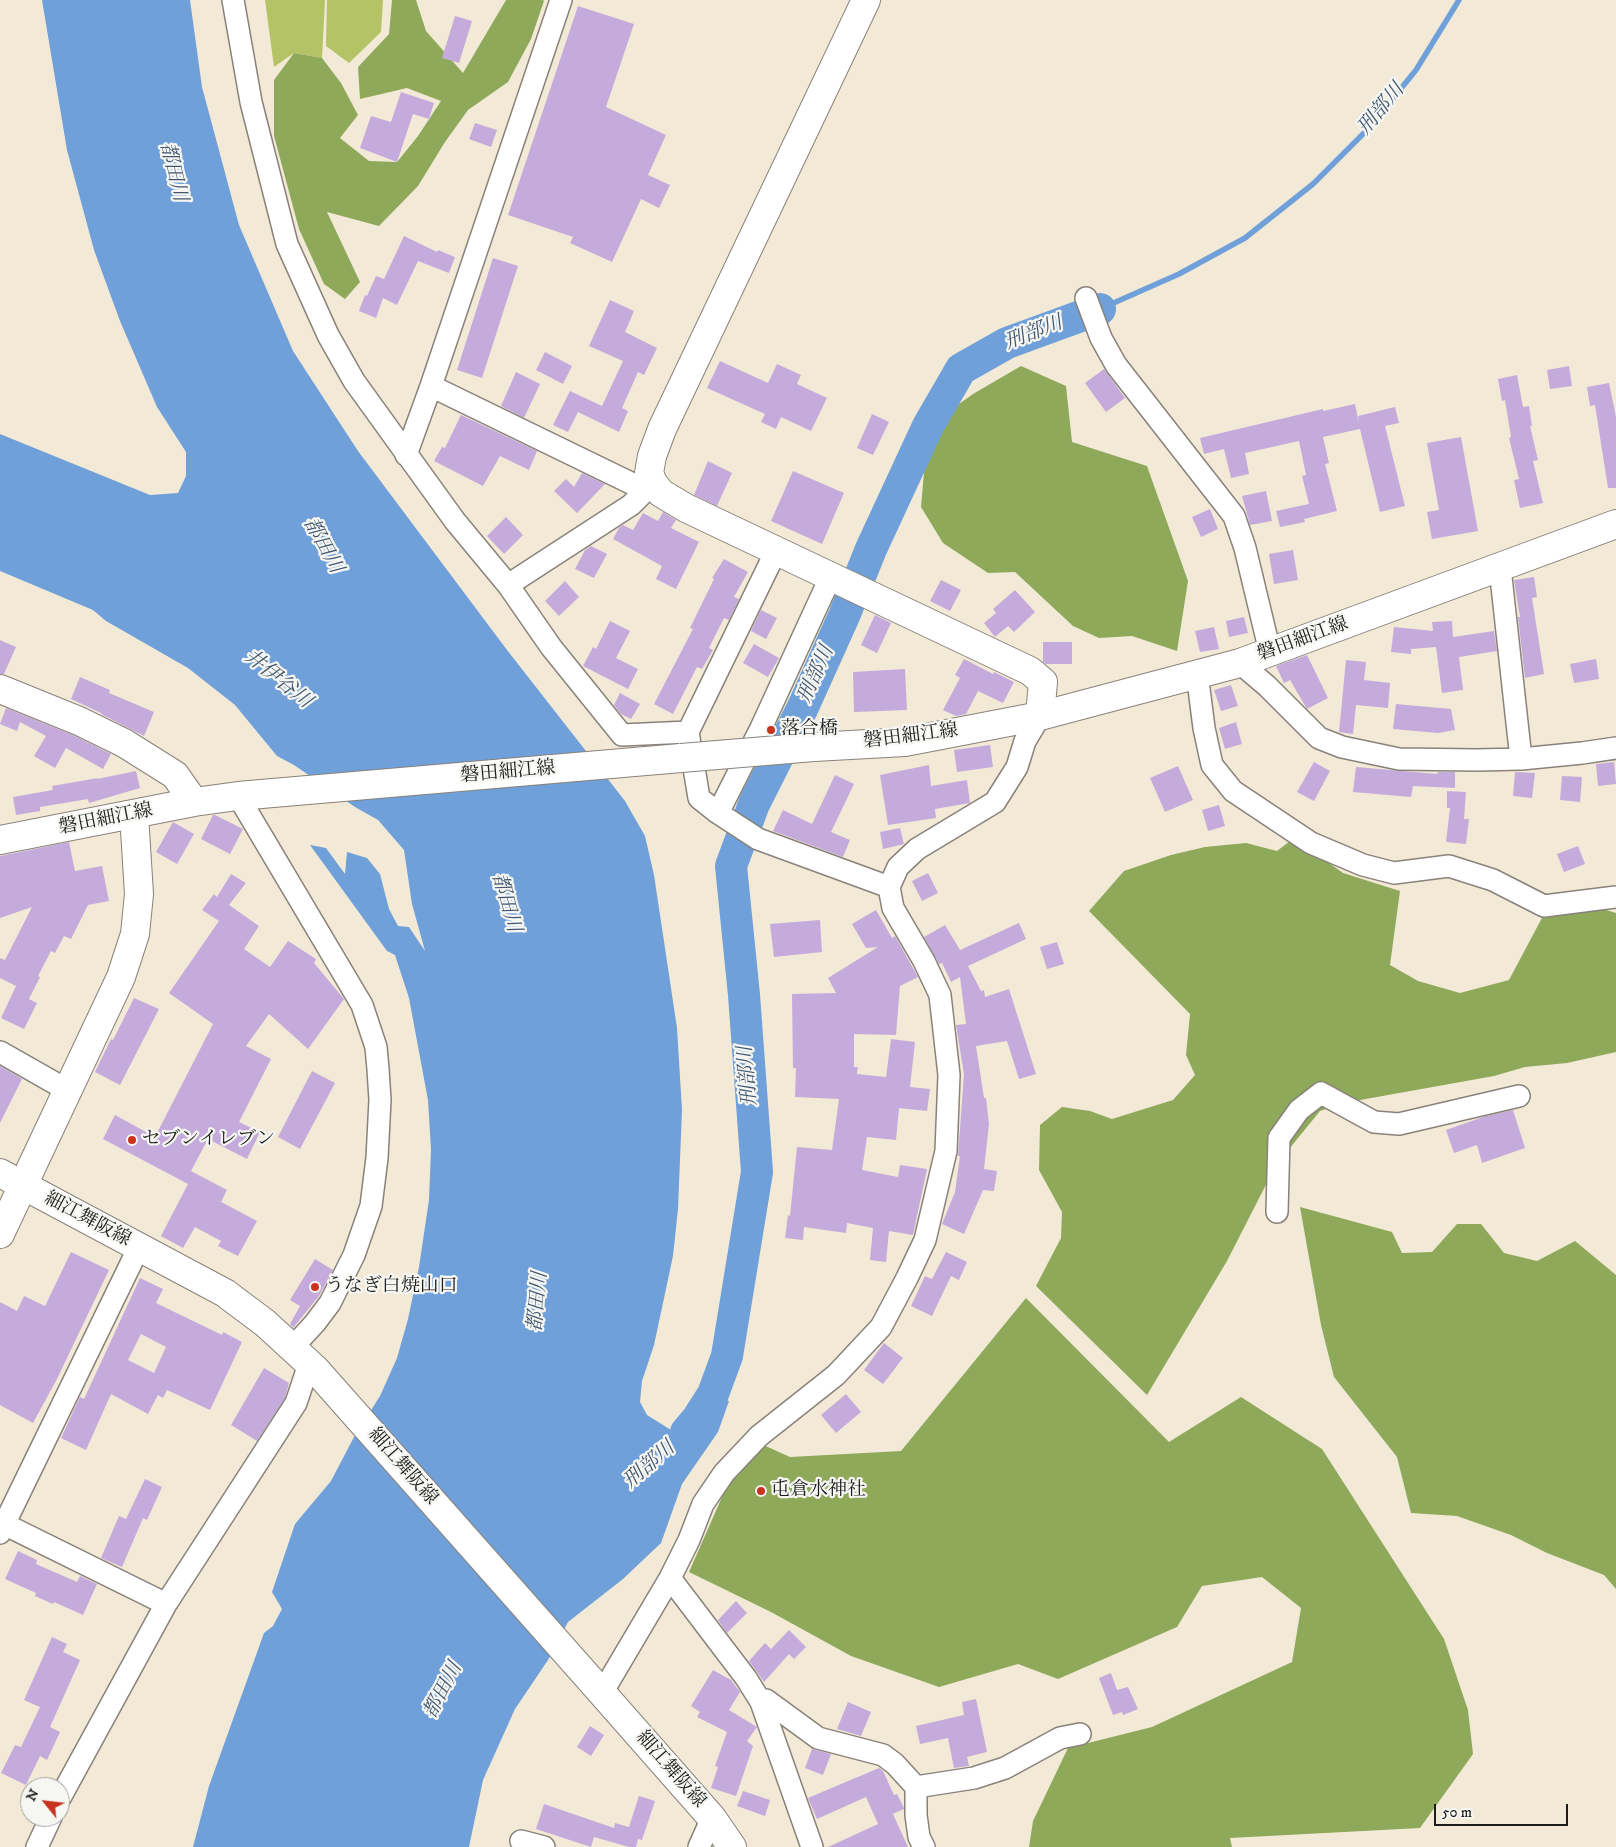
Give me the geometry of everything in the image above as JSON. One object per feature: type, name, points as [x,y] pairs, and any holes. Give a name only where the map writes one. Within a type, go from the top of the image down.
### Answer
[{"type":"main road","points":[[866,0],[662,430],[652,456],[649,473],[660,494],[686,508],[830,578],[1030,671],[1043,682],[1040,716]]},
{"type":"main road","name":"磐田細江線","points":[[0,840],[194,802],[681,758],[814,747],[906,742],[1040,716],[1240,663],[1616,524]]},
{"type":"main road","points":[[0,689],[79,721],[124,743],[175,775],[194,802]]},
{"type":"main road","points":[[0,1234],[12,1180],[68,1090],[121,977],[135,934],[139,894],[134,814]]},
{"type":"main road","name":"細江舞阪線","points":[[12,1180],[225,1293],[265,1323],[306,1361],[596,1686],[712,1818],[732,1847]]},
{"type":"street","points":[[233,0],[251,102],[287,244],[328,335],[354,381],[454,521],[508,585],[551,647],[622,736],[688,732]]},
{"type":"street","points":[[406,455],[561,0]]},
{"type":"street","points":[[1086,298],[1099,332],[1116,365],[1234,516],[1246,548],[1270,652]]},
{"type":"street","points":[[431,386],[641,488],[653,483]]},
{"type":"street","points":[[508,585],[631,505],[653,483]]},
{"type":"street","points":[[776,551],[688,732],[699,798],[721,816],[758,839],[889,887]]},
{"type":"street","points":[[1500,568],[1521,759]]},
{"type":"street","points":[[721,816],[830,578]]},
{"type":"street","points":[[1240,663],[1267,686],[1319,738],[1342,747],[1399,759],[1521,759],[1616,748]]},
{"type":"street","points":[[1198,673],[1204,728],[1212,765],[1233,791],[1311,843],[1363,865],[1394,873],[1450,866],[1493,880],[1544,906],[1616,897]]},
{"type":"street","points":[[596,1686],[670,1578],[689,1540],[703,1504],[724,1473],[759,1436],[836,1375],[881,1327],[908,1278],[925,1240],[946,1151],[948,1066],[940,995],[924,961],[894,908],[889,887],[898,867],[917,849],[995,802],[1016,767],[1025,741],[1040,716]]},
{"type":"street","points":[[70,1780],[166,1604],[296,1403],[315,1324],[330,1303],[354,1255],[371,1206],[377,1158],[380,1100],[376,1047],[362,1005],[245,796]]},
{"type":"street","points":[[0,1052],[68,1090]]},
{"type":"street","points":[[1277,1212],[1279,1138],[1299,1110],[1321,1092],[1374,1122],[1399,1124],[1519,1096]]},
{"type":"street","points":[[139,1247],[1,1526],[166,1604]]},
{"type":"street","points":[[670,1578],[746,1678],[761,1702],[812,1847]]},
{"type":"street","points":[[761,1702],[766,1700],[818,1738],[883,1755],[895,1764],[916,1787],[916,1816],[919,1837],[924,1847]]},
{"type":"street","points":[[916,1787],[974,1778],[990,1773],[1005,1768],[1060,1738],[1080,1734]]},
{"type":"street","points":[[698,1847],[712,1818]]},
{"type":"street","points":[[37,1847],[46,1827]]},
{"type":"street","points":[[521,1841],[544,1847]]},
{"type":"green space","points":[[265,0],[325,0],[322,58],[294,53],[274,67]]},
{"type":"green space","points":[[327,0],[383,0],[381,32],[349,63],[326,46]]},
{"type":"green space","points":[[392,0],[416,0],[426,31],[463,73],[506,0],[544,1],[531,39],[508,82],[468,110],[445,142],[418,186],[379,226],[327,212],[360,282],[345,299],[324,284],[299,229],[274,136],[274,80],[294,53],[322,58],[341,83],[358,115],[340,138],[369,161],[397,162],[418,136],[441,101],[407,88],[360,99],[358,67],[389,34]]},
{"type":"green space","points":[[1021,366],[1066,386],[1072,442],[1147,466],[1188,581],[1177,651],[1132,636],[1099,638],[1073,626],[1015,572],[988,573],[943,543],[921,507],[928,426],[973,394]]},
{"type":"green space","points":[[1294,838],[1343,873],[1400,891],[1390,965],[1418,981],[1460,993],[1509,980],[1543,916],[1597,907],[1616,913],[1616,1052],[1567,1063],[1525,1067],[1494,1076],[1349,1102],[1320,1111],[1276,1165],[1227,1261],[1147,1395],[1036,1286],[1061,1238],[1062,1212],[1039,1170],[1040,1125],[1062,1107],[1090,1111],[1112,1119],[1173,1100],[1195,1075],[1186,1055],[1190,1014],[1089,911],[1124,871],[1171,855],[1205,847],[1246,843],[1277,851]]},
{"type":"green space","points":[[1300,1207],[1392,1232],[1402,1253],[1432,1252],[1457,1224],[1481,1224],[1504,1253],[1537,1261],[1575,1241],[1616,1275],[1616,1589],[1604,1575],[1547,1553],[1511,1535],[1457,1516],[1411,1513],[1397,1457],[1334,1377],[1321,1325]]},
{"type":"green space","points":[[1026,1298],[1169,1442],[1241,1397],[1322,1449],[1444,1639],[1468,1710],[1473,1754],[1420,1828],[1230,1838],[1232,1847],[1029,1847],[1033,1821],[1068,1748],[1152,1727],[1292,1662],[1301,1608],[1262,1577],[1202,1586],[1177,1627],[1058,1679],[1018,1664],[939,1687],[851,1656],[771,1612],[689,1572],[748,1438],[790,1457],[901,1451]]},
{"type":"water","points":[[42,0],[190,0],[202,87],[239,225],[293,351],[358,451],[507,650],[625,801],[645,836],[654,875],[677,1028],[682,1110],[678,1209],[673,1256],[654,1345],[642,1381],[640,1402],[647,1415],[671,1430],[684,1424],[699,1392],[729,1401],[718,1432],[682,1484],[661,1543],[623,1579],[568,1622],[548,1660],[515,1709],[483,1780],[469,1847],[193,1847],[209,1786],[264,1633],[273,1626],[282,1609],[272,1592],[295,1524],[331,1481],[354,1437],[380,1396],[397,1358],[408,1319],[419,1267],[429,1200],[431,1150],[428,1100],[409,998],[395,955],[387,951],[310,845],[326,848],[345,874],[347,852],[367,858],[380,874],[389,909],[398,926],[409,927],[425,951],[412,904],[404,850],[378,820],[277,756],[235,705],[188,668],[106,621],[93,610],[0,571],[0,434],[150,495],[178,493],[186,476],[186,452],[157,407],[120,321],[94,250],[67,150]]},
{"type":"building","points":[[578,6],[634,24],[606,107],[666,135],[648,175],[670,185],[659,208],[641,199],[612,262],[570,243],[573,237],[508,215]]},
{"type":"building","points":[[455,16],[472,21],[459,63],[442,58]]},
{"type":"building","points":[[401,92],[434,103],[429,119],[413,114],[397,162],[360,148],[371,116],[391,122]]},
{"type":"building","points":[[475,123],[497,130],[491,147],[469,139]]},
{"type":"building","points":[[404,236],[437,252],[438,250],[455,257],[449,273],[418,261],[397,305],[383,298],[376,318],[359,311],[365,295],[367,296],[376,276],[384,279]]},
{"type":"building","points":[[493,258],[518,266],[482,378],[457,370]]},
{"type":"building","points":[[610,300],[634,311],[625,332],[657,348],[644,375],[638,372],[622,408],[628,411],[619,432],[578,412],[568,432],[553,425],[570,391],[602,406],[623,361],[589,346]]},
{"type":"building","points":[[545,352],[572,366],[563,384],[536,370]]},
{"type":"building","points":[[720,361],[768,383],[777,364],[801,375],[797,384],[827,398],[811,431],[781,417],[776,429],[761,422],[765,414],[707,388]]},
{"type":"building","points":[[1569,366],[1572,386],[1550,389],[1547,370]]},
{"type":"building","points":[[1104,369],[1125,398],[1106,412],[1085,383]]},
{"type":"building","points":[[516,372],[540,384],[524,418],[501,406]]},
{"type":"building","points":[[1517,375],[1523,407],[1529,406],[1532,426],[1530,426],[1538,460],[1533,461],[1543,503],[1520,508],[1514,480],[1519,479],[1509,438],[1511,437],[1505,400],[1502,401],[1498,379]]},
{"type":"building","points":[[1609,383],[1616,417],[1616,488],[1608,488],[1595,405],[1590,406],[1587,387]]},
{"type":"building","points":[[1355,404],[1359,424],[1358,416],[1395,407],[1399,423],[1385,426],[1405,506],[1380,512],[1360,429],[1323,437],[1329,463],[1325,464],[1337,511],[1304,519],[1305,522],[1280,527],[1276,511],[1309,504],[1302,476],[1306,475],[1299,441],[1245,453],[1249,474],[1231,478],[1224,449],[1204,454],[1200,438],[1323,409],[1323,411]]},
{"type":"building","points":[[872,414],[889,422],[873,455],[857,448]]},
{"type":"building","points":[[461,415],[537,451],[529,470],[500,456],[483,486],[434,461],[442,447],[445,448]]},
{"type":"building","points":[[1461,437],[1478,531],[1432,539],[1427,512],[1439,510],[1427,443]]},
{"type":"building","points":[[708,461],[732,473],[717,506],[694,495]]},
{"type":"building","points":[[793,471],[844,493],[822,544],[771,521]]},
{"type":"building","points":[[582,473],[605,484],[577,513],[554,491],[566,479],[574,487]]},
{"type":"building","points":[[1266,491],[1272,521],[1250,525],[1242,496]]},
{"type":"building","points":[[1210,509],[1218,529],[1201,537],[1192,517]]},
{"type":"building","points":[[663,512],[676,520],[671,528],[699,542],[676,589],[656,579],[662,566],[613,539],[619,528],[623,525],[633,530],[643,513],[658,521]]},
{"type":"building","points":[[506,517],[523,535],[504,554],[487,536]]},
{"type":"building","points":[[591,546],[607,554],[594,578],[575,569],[585,550]]},
{"type":"building","points":[[1293,550],[1298,580],[1274,584],[1269,554]]},
{"type":"building","points":[[724,559],[748,572],[734,597],[739,599],[729,620],[724,618],[709,648],[713,650],[702,669],[697,667],[673,714],[654,704],[693,629],[690,628],[714,579],[712,578]]},
{"type":"building","points":[[1534,577],[1537,597],[1532,598],[1544,674],[1525,678],[1518,617],[1520,617],[1514,580]]},
{"type":"building","points":[[941,580],[961,590],[950,611],[930,601]]},
{"type":"building","points":[[565,581],[579,597],[559,616],[545,601]]},
{"type":"building","points":[[1015,590],[1035,612],[1014,632],[1008,626],[995,637],[984,623],[996,613],[993,609]]},
{"type":"building","points":[[761,610],[777,618],[766,639],[751,631]]},
{"type":"building","points":[[875,615],[891,623],[877,653],[861,645]]},
{"type":"building","points":[[1244,617],[1248,633],[1229,637],[1226,621]]},
{"type":"building","points":[[610,621],[630,631],[616,658],[638,669],[628,689],[583,666],[593,647],[596,649]]},
{"type":"building","points":[[1452,621],[1453,637],[1494,631],[1497,651],[1459,657],[1463,690],[1442,693],[1436,647],[1411,649],[1411,654],[1391,652],[1394,627],[1433,631],[1432,622]]},
{"type":"building","points":[[1214,627],[1219,649],[1200,652],[1195,631]]},
{"type":"building","points":[[0,640],[16,647],[4,674],[0,674]]},
{"type":"building","points":[[1043,642],[1072,642],[1072,664],[1046,664],[1043,662]]},
{"type":"building","points":[[754,644],[779,658],[768,677],[743,663]]},
{"type":"building","points":[[1307,655],[1328,698],[1307,709],[1290,680],[1284,683],[1276,666]]},
{"type":"building","points":[[964,659],[993,674],[994,672],[1014,682],[1003,703],[978,691],[966,714],[956,716],[943,710],[960,678],[955,675]]},
{"type":"building","points":[[1596,659],[1599,679],[1574,683],[1570,664]]},
{"type":"building","points":[[1346,660],[1366,662],[1364,680],[1390,683],[1388,708],[1356,705],[1353,734],[1339,732]]},
{"type":"building","points":[[905,669],[907,710],[854,712],[853,672]]},
{"type":"building","points":[[80,677],[110,690],[109,693],[154,712],[144,736],[71,699]]},
{"type":"building","points":[[1231,685],[1238,706],[1221,711],[1214,690]]},
{"type":"building","points":[[620,693],[640,704],[631,719],[621,714],[614,705]]},
{"type":"building","points":[[1396,704],[1451,709],[1455,730],[1438,733],[1393,729]]},
{"type":"building","points":[[6,708],[73,735],[111,754],[103,769],[66,748],[55,768],[34,756],[46,736],[20,722],[17,731],[0,724]]},
{"type":"building","points":[[1236,722],[1242,744],[1225,749],[1219,728]]},
{"type":"building","points":[[990,745],[993,767],[957,772],[954,750]]},
{"type":"building","points":[[1314,762],[1330,771],[1314,801],[1297,792]]},
{"type":"building","points":[[1614,762],[1616,784],[1598,786],[1596,764]]},
{"type":"building","points":[[929,765],[931,786],[967,780],[970,803],[935,809],[936,818],[888,825],[880,775]]},
{"type":"building","points":[[1178,766],[1193,800],[1165,812],[1150,778]]},
{"type":"building","points":[[1356,767],[1437,774],[1438,772],[1455,772],[1455,788],[1413,786],[1411,797],[1353,792]]},
{"type":"building","points":[[136,771],[140,788],[89,803],[88,799],[40,807],[40,811],[16,815],[13,797],[53,790],[52,786]]},
{"type":"building","points":[[1515,772],[1535,773],[1532,798],[1513,796]]},
{"type":"building","points":[[835,775],[854,784],[831,832],[850,840],[843,857],[773,831],[783,810],[812,824]]},
{"type":"building","points":[[1562,776],[1582,777],[1580,802],[1560,800]]},
{"type":"building","points":[[1447,791],[1466,792],[1464,819],[1469,819],[1466,844],[1446,842],[1450,808],[1447,808]]},
{"type":"building","points":[[1219,805],[1225,826],[1208,831],[1202,810]]},
{"type":"building","points":[[213,815],[243,829],[230,854],[201,839]]},
{"type":"building","points":[[173,822],[194,834],[177,864],[156,852]]},
{"type":"building","points":[[900,828],[904,844],[883,849],[880,832]]},
{"type":"building","points":[[69,842],[75,871],[102,866],[109,901],[88,905],[71,939],[64,936],[55,953],[51,951],[29,999],[37,1003],[24,1029],[1,1018],[16,986],[0,978],[0,958],[5,960],[32,907],[0,918],[0,856]]},
{"type":"building","points":[[1578,846],[1585,864],[1564,872],[1557,854]]},
{"type":"building","points":[[928,873],[938,893],[922,901],[912,881]]},
{"type":"building","points":[[231,874],[246,883],[229,905],[259,926],[244,949],[270,967],[288,941],[316,959],[314,963],[344,999],[308,1049],[269,1014],[246,1046],[271,1059],[239,1122],[260,1132],[247,1159],[208,1139],[191,1171],[227,1190],[221,1202],[257,1221],[238,1256],[218,1246],[221,1241],[195,1227],[183,1248],[161,1236],[188,1184],[103,1139],[115,1115],[155,1137],[213,1024],[169,993],[219,921],[202,910],[214,894],[217,897]]},
{"type":"building","points":[[876,910],[892,938],[895,936],[918,977],[900,986],[896,1035],[854,1034],[854,1067],[858,1067],[857,1074],[886,1077],[891,1039],[915,1042],[910,1087],[930,1089],[927,1111],[899,1108],[896,1140],[867,1137],[862,1170],[898,1177],[900,1165],[927,1169],[913,1235],[889,1231],[886,1262],[870,1260],[873,1228],[847,1223],[846,1233],[804,1227],[803,1240],[785,1238],[788,1215],[790,1216],[797,1147],[832,1150],[839,1099],[795,1097],[796,1068],[793,1068],[792,994],[836,993],[828,978],[878,947],[866,948],[852,924]]},
{"type":"building","points":[[820,920],[822,952],[774,957],[770,924]]},
{"type":"building","points":[[1019,923],[1026,939],[968,966],[981,991],[984,990],[985,997],[1009,989],[1036,1074],[1019,1079],[1007,1041],[976,1046],[989,1124],[984,1169],[997,1171],[994,1191],[983,1190],[964,1234],[942,1224],[955,1192],[960,1156],[958,1156],[964,1074],[956,1025],[966,1024],[960,977],[951,982],[942,963],[939,964],[924,937],[945,925],[960,950]]},
{"type":"building","points":[[1057,942],[1064,964],[1047,969],[1040,947]]},
{"type":"building","points":[[134,998],[159,1009],[120,1085],[95,1072]]},
{"type":"building","points":[[0,1066],[22,1079],[0,1123]]},
{"type":"building","points":[[312,1071],[335,1083],[300,1149],[278,1137]]},
{"type":"building","points":[[1513,1110],[1525,1148],[1482,1163],[1477,1145],[1454,1153],[1446,1130],[1486,1116]]},
{"type":"building","points":[[71,1252],[109,1270],[57,1379],[33,1423],[0,1405],[0,1302],[17,1311],[24,1296],[45,1306]]},
{"type":"building","points":[[946,1252],[967,1262],[959,1280],[951,1276],[932,1316],[911,1306],[925,1276],[932,1279]]},
{"type":"building","points":[[315,1259],[333,1270],[319,1296],[293,1328],[290,1324],[300,1306],[290,1300]]},
{"type":"building","points":[[140,1278],[163,1289],[156,1303],[222,1335],[223,1332],[242,1342],[210,1410],[167,1390],[163,1398],[158,1395],[148,1414],[111,1394],[86,1450],[61,1438],[80,1397],[84,1399]],"holes":[[[141,1334],[166,1347],[154,1373],[128,1360]]]},
{"type":"building","points":[[884,1343],[903,1358],[883,1384],[864,1370]]},
{"type":"building","points":[[264,1368],[289,1383],[285,1398],[257,1441],[231,1425]]},
{"type":"building","points":[[846,1394],[861,1412],[836,1433],[821,1415]]},
{"type":"building","points":[[145,1479],[162,1487],[147,1520],[143,1518],[122,1567],[101,1558],[119,1516],[126,1519]]},
{"type":"building","points":[[18,1551],[37,1560],[36,1564],[77,1582],[80,1576],[97,1584],[83,1615],[35,1596],[36,1593],[5,1579]]},
{"type":"building","points":[[736,1601],[747,1613],[727,1633],[718,1620]]},
{"type":"building","points":[[789,1630],[806,1647],[794,1659],[789,1654],[764,1682],[749,1661],[765,1643],[771,1649]]},
{"type":"building","points":[[52,1637],[67,1644],[63,1652],[80,1660],[50,1727],[60,1732],[47,1760],[40,1756],[30,1777],[20,1777],[20,1782],[1,1773],[15,1745],[21,1747],[40,1707],[24,1700]]},
{"type":"building","points":[[713,1670],[731,1680],[740,1692],[729,1710],[757,1727],[747,1741],[753,1746],[736,1796],[711,1788],[718,1767],[715,1766],[727,1732],[697,1717],[700,1712],[691,1706]]},
{"type":"building","points":[[1111,1673],[1117,1690],[1128,1687],[1138,1709],[1123,1715],[1122,1712],[1113,1715],[1099,1678]]},
{"type":"building","points":[[976,1699],[987,1752],[967,1757],[969,1766],[954,1768],[948,1738],[920,1744],[916,1726],[964,1715],[962,1702]]},
{"type":"building","points":[[848,1702],[871,1712],[861,1736],[837,1729]]},
{"type":"building","points":[[590,1726],[604,1735],[591,1756],[577,1747]]},
{"type":"building","points":[[812,1749],[831,1754],[823,1775],[805,1768]]},
{"type":"building","points":[[879,1768],[883,1771],[894,1795],[897,1794],[904,1808],[893,1814],[908,1847],[828,1847],[878,1824],[866,1797],[817,1819],[808,1798]]},
{"type":"building","points":[[743,1791],[770,1800],[765,1816],[737,1806]]},
{"type":"building","points":[[639,1796],[655,1801],[642,1840],[638,1839],[636,1847],[629,1847],[594,1837],[591,1847],[536,1829],[544,1804],[614,1828],[615,1823],[629,1827]]},
{"type":"waterway","name":"刑部川","points":[[1100,309],[1179,274],[1245,238],[1313,184],[1369,128],[1416,70],[1459,0]]},
{"type":"waterway","name":"刑部川","points":[[686,1432],[713,1394],[727,1356],[757,1172],[744,995],[731,866],[754,804],[803,707],[844,616],[871,549],[928,426],[961,369],[1007,343],[1100,309]]},
{"type":"place","name":"落合橋","points":[[771,730]]},
{"type":"place","name":"セブンイレブン","points":[[132,1140]]},
{"type":"place","name":"うなぎ白焼山口","points":[[315,1287]]},
{"type":"place","name":"屯倉水神社","points":[[761,1491]]},
{"type":"water label","name":"都田川","points":[[172,172]]},
{"type":"water label","name":"都田川","points":[[322,546]]},
{"type":"water label","name":"井伊谷川","points":[[277,680]]},
{"type":"water label","name":"都田川","points":[[505,903]]},
{"type":"water label","name":"都田川","points":[[539,1302]]},
{"type":"water label","name":"都田川","points":[[444,1691]]}]
